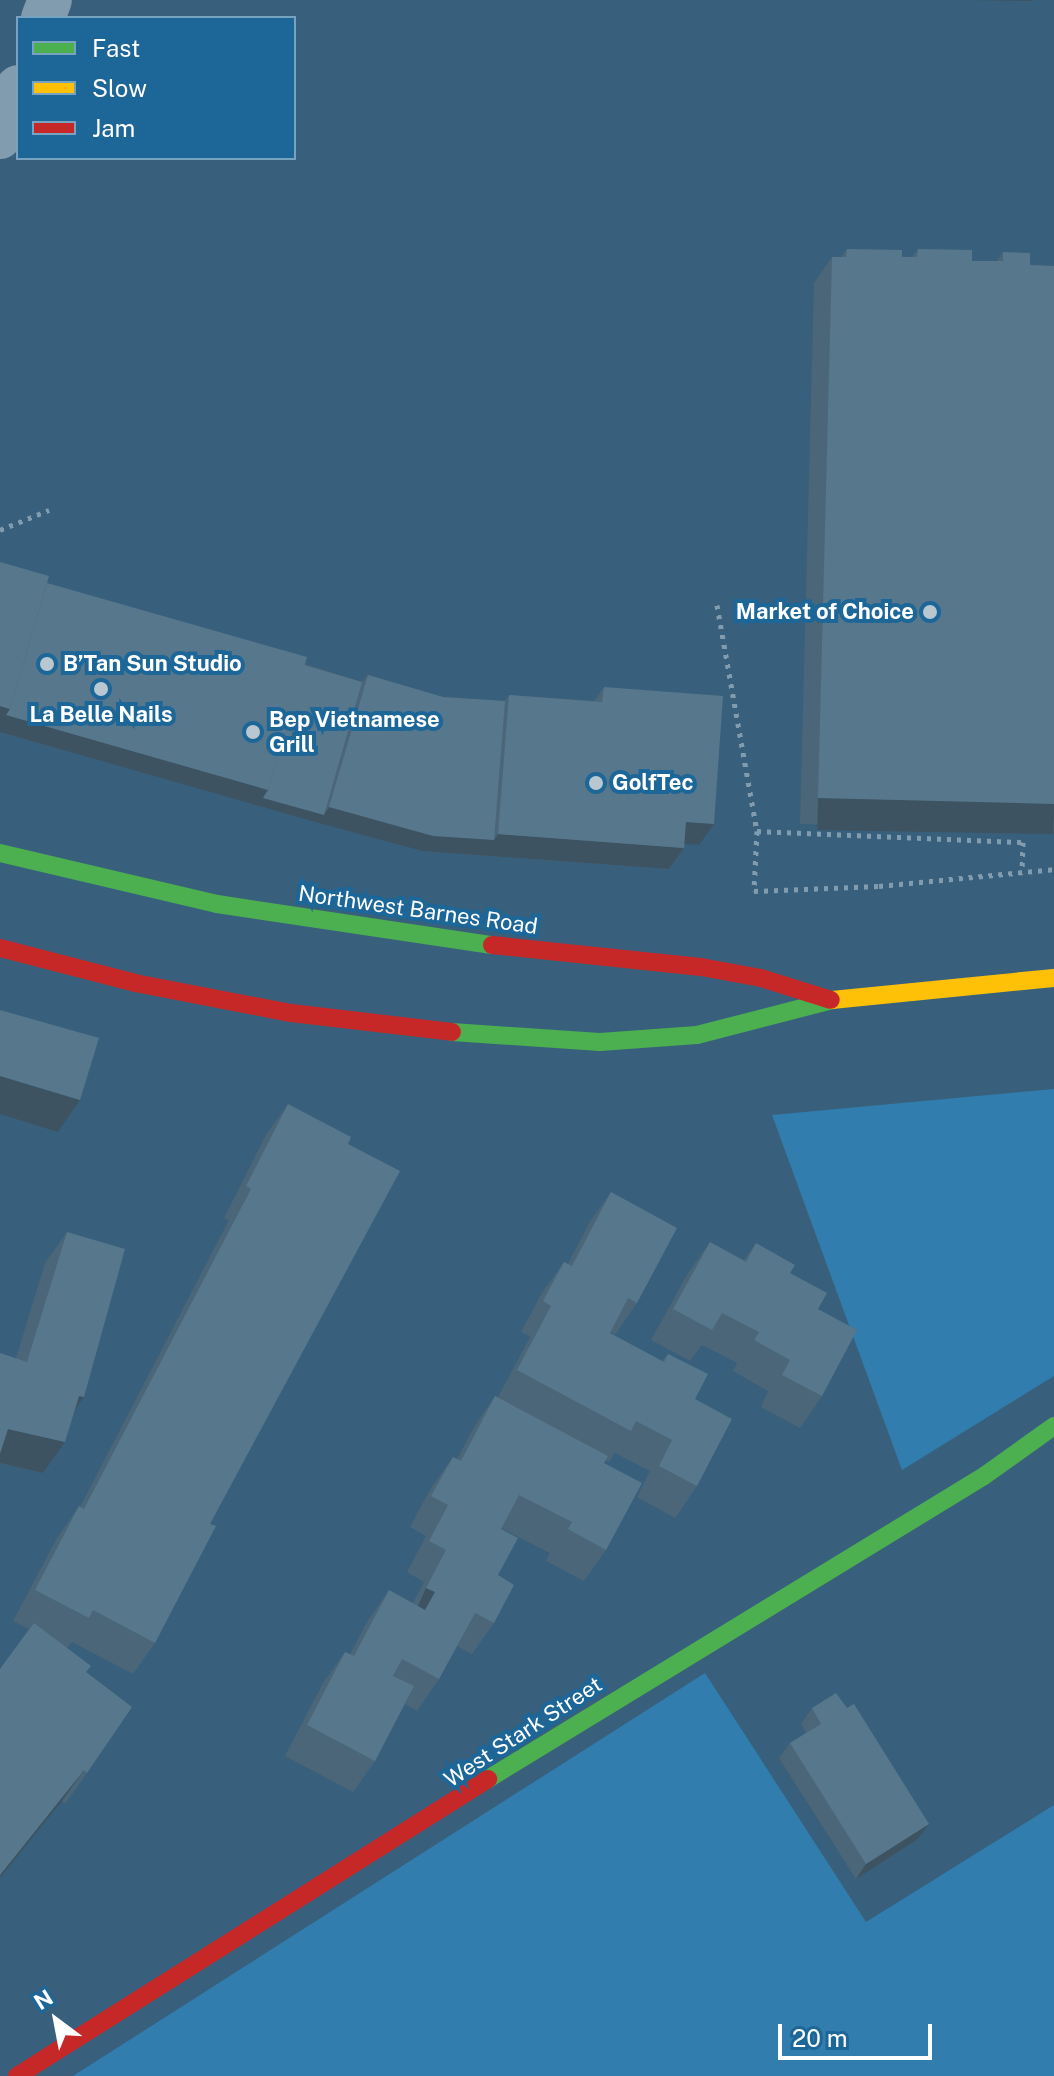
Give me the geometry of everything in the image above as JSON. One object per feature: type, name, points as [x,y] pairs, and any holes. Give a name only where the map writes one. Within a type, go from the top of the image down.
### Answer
[{"type":"main road","name":"Northwest Barnes Road","points":[[0,853],[217,904],[414,937],[701,967],[761,978],[831,1000]]},
{"type":"main road","name":"Northwest Barnes Road","points":[[0,948],[135,983],[291,1013],[389,1028],[600,1042],[697,1035],[831,1000],[1054,978]]},
{"type":"main road","name":"West Stark Street","points":[[17,2076],[697,1647],[984,1476],[1054,1426]]},
{"type":"street","points":[[0,137],[16,93]]},
{"type":"path","points":[[0,530],[49,510]]},
{"type":"path","points":[[717,605],[757,831],[754,891],[1054,869]]},
{"type":"path","points":[[757,831],[1023,842],[1022,872]]},
{"type":"shaded area","points":[[1054,1089],[1054,1376],[902,1470],[772,1115]]},
{"type":"shaded area","points":[[705,1673],[866,1922],[1054,1805],[1054,2076],[73,2076]]},
{"type":"building","name":"Market of Choice","points":[[847,249],[902,250],[902,257],[917,257],[918,249],[972,250],[972,261],[1003,261],[1003,252],[1030,253],[1030,265],[1054,266],[1054,804],[818,798],[832,257],[846,257]]},
{"type":"building","points":[[0,562],[49,576],[10,709],[0,706]]},
{"type":"building","points":[[47,583],[307,657],[268,790],[6,715]]},
{"type":"building","points":[[304,665],[362,682],[324,815],[263,798],[268,790]]},
{"type":"building","points":[[368,675],[443,697],[505,701],[494,840],[433,836],[329,807]]},
{"type":"building","name":"GolfTec","points":[[604,687],[723,696],[714,824],[686,822],[684,848],[498,834],[509,695],[602,702]]},
{"type":"building","points":[[0,1010],[99,1038],[80,1100],[0,1076]]},
{"type":"building","points":[[288,1104],[351,1137],[348,1144],[400,1171],[210,1524],[216,1526],[155,1643],[93,1610],[89,1618],[35,1590],[79,1506],[84,1509],[251,1189],[246,1186]]},
{"type":"building","points":[[611,1192],[677,1228],[637,1303],[628,1298],[610,1333],[664,1362],[668,1354],[708,1374],[695,1399],[732,1419],[697,1486],[659,1466],[672,1440],[636,1421],[631,1431],[517,1370],[551,1306],[543,1301],[564,1262],[572,1266]]},
{"type":"building","points":[[67,1232],[125,1249],[84,1397],[79,1396],[65,1442],[8,1429],[0,1454],[0,1353],[27,1362]]},
{"type":"building","points":[[710,1242],[746,1262],[756,1243],[795,1265],[790,1273],[827,1293],[818,1309],[857,1330],[822,1396],[782,1375],[790,1360],[754,1340],[759,1332],[722,1313],[712,1330],[673,1309]]},
{"type":"building","points":[[495,1396],[608,1456],[604,1463],[642,1483],[606,1550],[568,1529],[572,1522],[519,1495],[501,1529],[518,1538],[498,1575],[514,1585],[494,1623],[475,1613],[439,1679],[402,1659],[393,1676],[414,1686],[375,1761],[307,1725],[345,1652],[354,1656],[389,1590],[425,1610],[435,1592],[426,1588],[446,1550],[429,1541],[448,1505],[431,1496],[453,1457],[461,1461]]},
{"type":"building","points":[[34,1623],[91,1666],[86,1672],[132,1707],[87,1773],[84,1770],[0,1875],[0,1669]]},
{"type":"building","points":[[836,1693],[847,1708],[854,1704],[929,1824],[866,1864],[790,1743],[821,1724],[812,1708]]},
{"type":"traffic: fast","points":[[0,853],[217,904],[492,945]]},
{"type":"traffic: fast","points":[[452,1032],[600,1042],[697,1035],[832,1000]]},
{"type":"traffic: fast","points":[[488,1779],[984,1476],[1054,1426]]},
{"type":"traffic: slow","points":[[832,1000],[1054,978]]},
{"type":"traffic: jam","points":[[492,945],[701,967],[761,978],[831,1000]]},
{"type":"traffic: jam","points":[[0,948],[135,983],[291,1013],[452,1032]]},
{"type":"traffic: jam","points":[[17,2076],[488,1779]]},
{"type":"place","name":"Market of Choice","points":[[930,612]]},
{"type":"place","name":"B’Tan Sun Studio","points":[[47,664]]},
{"type":"place","name":"La Belle Nails","points":[[101,689]]},
{"type":"place","name":"Bep Vietnamese Grill","points":[[253,732]]},
{"type":"place","name":"GolfTec","points":[[596,783]]}]
